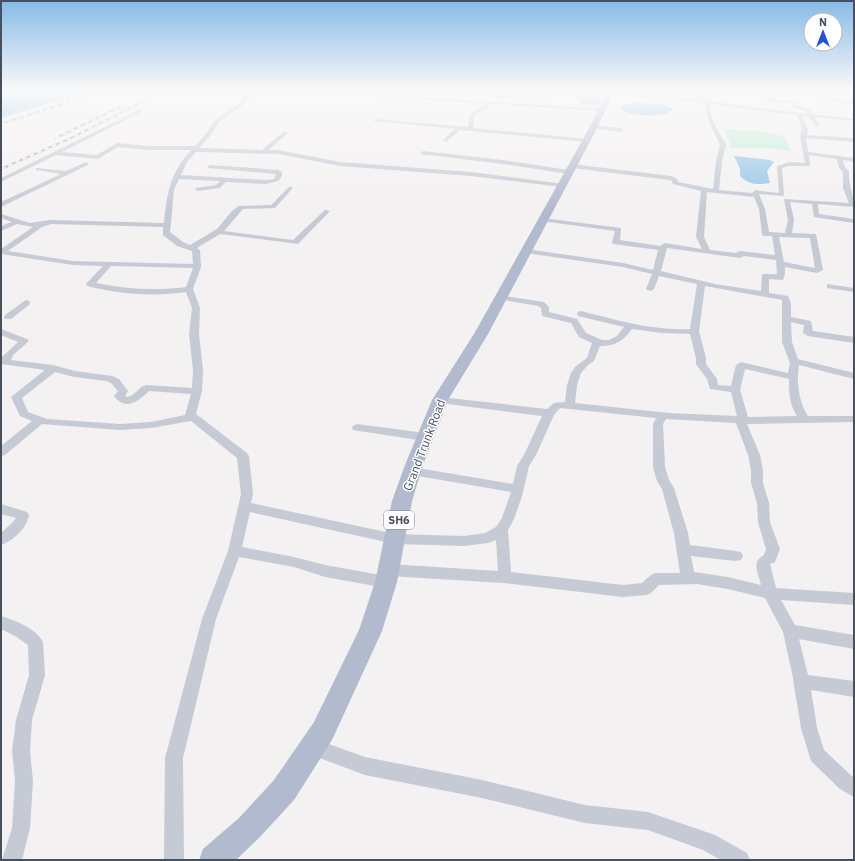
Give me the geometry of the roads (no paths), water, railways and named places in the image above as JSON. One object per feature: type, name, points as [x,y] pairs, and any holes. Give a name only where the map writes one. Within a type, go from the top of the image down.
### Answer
[{"type":"main road","name":"Grand Trunk Road","points":[[214,860],[249,828],[284,790],[324,731],[370,631],[388,576],[402,501],[412,471],[440,400],[481,334],[592,130]]},
{"type":"street","points":[[1,180],[101,130]]},
{"type":"street","points":[[174,860],[174,758],[209,619],[235,551],[247,494],[243,456],[190,415],[196,391],[198,370],[194,334],[196,308],[189,289],[196,266],[196,250],[180,244],[166,233],[171,190],[184,160],[212,130]]},
{"type":"street","points":[[446,140],[457,130]]},
{"type":"street","points":[[474,130],[509,132],[587,140]]},
{"type":"street","points":[[716,130],[723,144],[719,161],[716,191]]},
{"type":"street","points":[[756,195],[755,192],[782,195],[779,167],[789,164],[808,165],[803,146],[803,136],[805,130]]},
{"type":"street","points":[[263,148],[269,146],[285,133]]},
{"type":"street","points":[[803,136],[854,140]]},
{"type":"street","points":[[197,147],[207,143]]},
{"type":"street","points":[[56,153],[98,157],[117,145],[149,148],[263,148],[340,164],[470,174],[568,174],[671,178],[675,180],[675,183],[704,190],[756,195]]},
{"type":"street","points":[[806,153],[854,160]]},
{"type":"street","points":[[66,154],[35,171],[68,173]]},
{"type":"street","points":[[423,154],[503,162],[568,174]]},
{"type":"street","points":[[788,234],[791,220],[786,200],[853,204],[848,198],[846,188],[846,171],[842,168],[840,158]]},
{"type":"street","points":[[1,205],[86,164]]},
{"type":"street","points":[[177,177],[266,182],[276,180],[279,176],[279,172],[210,167]]},
{"type":"street","points":[[198,189],[218,187],[223,182],[223,179]]},
{"type":"street","points":[[1,188],[8,184]]},
{"type":"street","points":[[189,248],[219,232],[241,207],[273,207],[290,188]]},
{"type":"street","points":[[846,188],[854,188]]},
{"type":"street","points":[[704,190],[700,217],[700,237],[707,251]]},
{"type":"street","points":[[1,195],[16,198]]},
{"type":"street","points":[[543,220],[619,229],[616,242],[662,248],[665,245],[740,256],[740,253],[780,261],[810,270],[819,270],[812,236],[766,234],[761,204],[756,195]]},
{"type":"street","points":[[815,202],[816,216],[854,222]]},
{"type":"street","points":[[219,232],[295,242],[327,211]]},
{"type":"street","points":[[1,216],[7,216],[17,222],[34,226],[50,222],[166,225]]},
{"type":"street","points":[[1,229],[17,222]]},
{"type":"street","points":[[1,252],[40,226],[50,222]]},
{"type":"street","points":[[765,294],[765,276],[780,278],[781,274],[775,234]]},
{"type":"street","points":[[650,289],[662,248]]},
{"type":"street","points":[[526,251],[623,265],[701,283],[785,298],[787,303],[787,342],[794,361],[793,377],[795,398],[798,409],[806,420]]},
{"type":"street","points":[[1,252],[73,263],[196,266]]},
{"type":"street","points":[[110,263],[90,284],[152,292],[173,292],[189,289]]},
{"type":"street","points":[[701,283],[694,331],[701,358],[701,364],[712,379],[714,387],[735,390]]},
{"type":"street","points":[[830,286],[854,290]]},
{"type":"street","points":[[501,297],[541,304],[545,307],[545,314],[574,321],[582,335],[597,342],[611,343],[620,338],[630,326]]},
{"type":"street","points":[[1,324],[5,317],[26,303]]},
{"type":"street","points":[[581,314],[630,326],[663,332],[694,331]]},
{"type":"street","points":[[787,319],[808,323],[808,333],[854,340]]},
{"type":"street","points":[[1,332],[24,341],[8,354],[4,361],[53,368],[115,381],[123,391],[119,396],[125,401],[135,399],[146,388],[196,391]]},
{"type":"street","points":[[570,406],[575,373],[582,363],[591,359],[597,342]]},
{"type":"street","points":[[794,361],[854,376]]},
{"type":"street","points":[[793,377],[741,365],[735,390],[742,421],[754,455],[757,471],[757,483],[763,503],[764,522],[773,549],[770,558],[763,562],[770,592],[790,631],[809,728],[816,755],[846,783],[854,788]]},
{"type":"street","points":[[53,368],[16,397],[24,414],[40,420],[120,428],[152,425],[193,417]]},
{"type":"street","points":[[440,400],[549,413]]},
{"type":"street","points":[[244,506],[395,539],[464,541],[488,538],[501,530],[508,519],[523,466],[530,455],[549,413],[558,405],[662,416],[742,421],[854,419]]},
{"type":"street","points":[[662,416],[658,424],[659,467],[663,482],[668,488],[685,550],[688,578]]},
{"type":"street","points":[[2,450],[40,420]]},
{"type":"street","points":[[357,428],[425,438]]},
{"type":"street","points":[[412,471],[517,489]]},
{"type":"street","points":[[1,509],[23,515],[22,520],[16,527],[1,540]]},
{"type":"street","points":[[501,530],[505,565],[504,577]]},
{"type":"street","points":[[685,550],[736,556]]},
{"type":"street","points":[[235,551],[294,562],[325,571],[388,576],[504,577],[623,591],[646,589],[656,579],[688,578],[728,583],[770,592],[854,599]]},
{"type":"street","points":[[1,622],[20,631],[35,642],[37,675],[24,720],[21,751],[24,781],[21,828],[12,860]]},
{"type":"street","points":[[790,631],[854,642]]},
{"type":"street","points":[[801,681],[854,689]]},
{"type":"street","points":[[312,747],[365,766],[482,789],[585,814],[648,821],[708,842],[740,860]]},
{"type":"water","points":[[734,156],[770,160],[774,162],[767,171],[770,183],[754,184],[743,179],[740,176],[740,169]]},
{"type":"railway","points":[[56,138],[72,130]]},
{"type":"railway","points":[[1,169],[86,130]]}]
